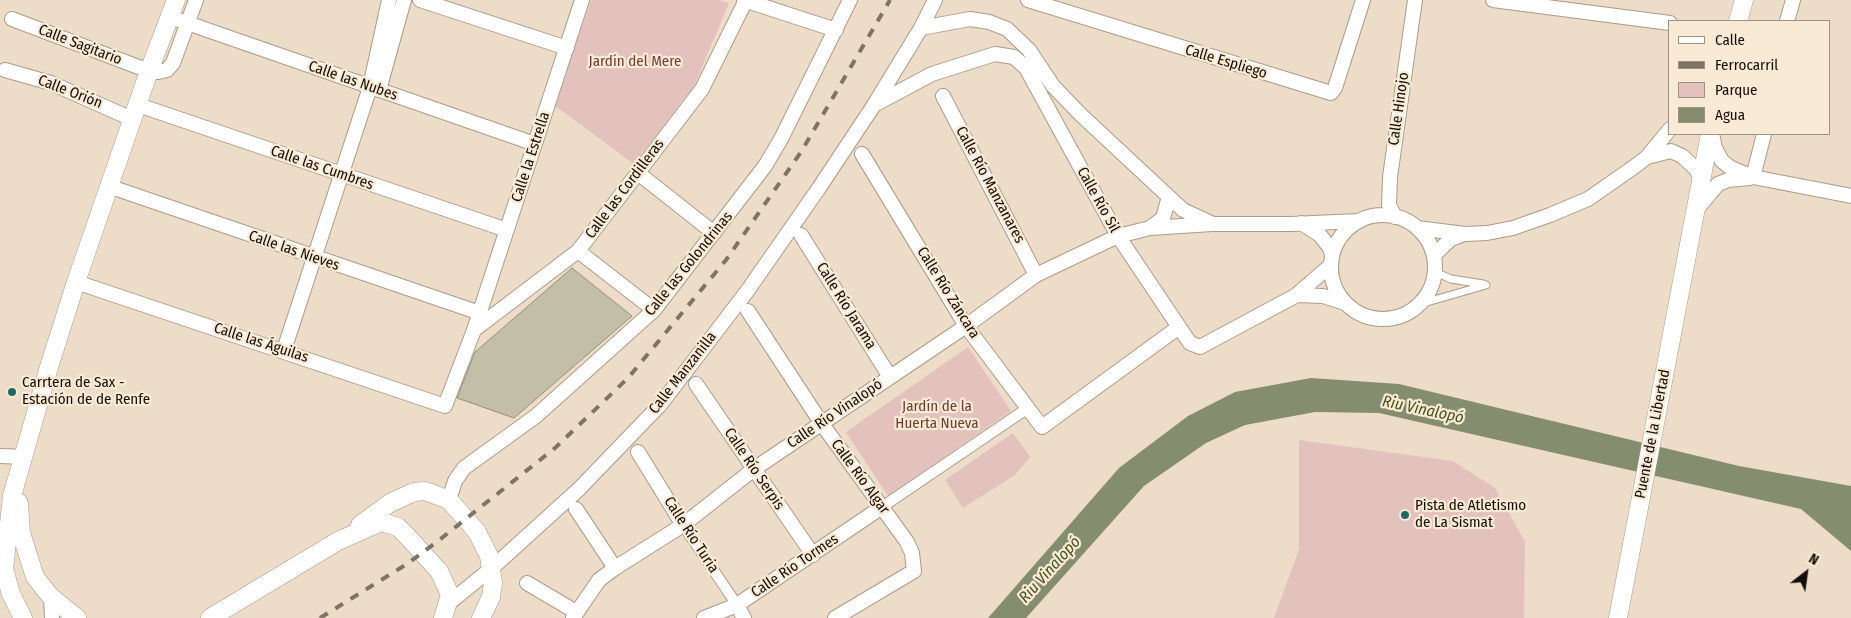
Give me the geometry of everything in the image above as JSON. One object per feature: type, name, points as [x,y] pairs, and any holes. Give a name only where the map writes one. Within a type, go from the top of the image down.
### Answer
[{"type":"street","points":[[0,589],[4,568],[4,524],[49,367],[108,186],[176,0]]},
{"type":"street","points":[[149,71],[167,70],[173,63],[196,0]]},
{"type":"street","points":[[375,88],[390,0]]},
{"type":"street","points":[[284,350],[342,175],[375,88],[404,0]]},
{"type":"street","points":[[420,0],[567,48]]},
{"type":"street","name":"Calle la Estrella","points":[[480,313],[582,0]]},
{"type":"street","points":[[746,0],[836,30]]},
{"type":"street","name":"Calle las Cordilleras","points":[[474,330],[578,251],[702,88],[746,0]]},
{"type":"street","name":"Calle las Golondrinas","points":[[449,500],[455,481],[464,468],[536,416],[654,310],[769,159],[850,0]]},
{"type":"street","name":"Calle Manzanilla","points":[[446,611],[579,489],[660,405],[748,290],[874,104],[921,28],[935,0]]},
{"type":"street","name":"Calle Espliego","points":[[1028,0],[1331,93],[1335,88],[1363,0]]},
{"type":"street","name":"Calle Hinojo","points":[[1395,216],[1389,205],[1390,178],[1415,0]]},
{"type":"street","points":[[1493,0],[1668,23]]},
{"type":"street","points":[[1731,20],[1734,0]]},
{"type":"street","points":[[1738,20],[1744,0]]},
{"type":"street","points":[[1787,20],[1793,0]]},
{"type":"street","name":"Calle las Nubes","points":[[170,17],[535,144]]},
{"type":"street","name":"Calle Sagitario","points":[[12,19],[149,71]]},
{"type":"street","points":[[921,28],[970,19],[989,22],[1007,29],[1029,50],[1062,96],[1183,210],[1212,224]]},
{"type":"street","name":"Calle Manzanilla","points":[[874,104],[932,74],[995,54],[1014,57],[1026,68]]},
{"type":"street","name":"Calle Río Sil","points":[[1026,68],[1118,236],[1190,343],[1200,347],[1295,296]]},
{"type":"street","name":"Calle Orión","points":[[5,70],[135,112]]},
{"type":"street","name":"Calle Río Manzanares","points":[[943,96],[1036,275]]},
{"type":"street","name":"Calle las Cumbres","points":[[135,112],[342,175],[507,230]]},
{"type":"street","points":[[1434,255],[1451,239],[1465,234],[1513,228],[1588,199],[1647,157],[1668,131]]},
{"type":"street","points":[[1711,135],[1715,148],[1722,161],[1731,168],[1753,177],[1851,196]]},
{"type":"street","name":"Puente de la Libertad","points":[[1618,618],[1711,135]]},
{"type":"street","points":[[1753,177],[1764,135]]},
{"type":"street","points":[[1647,157],[1671,152],[1682,156],[1696,169],[1702,181]]},
{"type":"street","name":"Calle Río Záncara","points":[[862,154],[966,326],[1042,428],[1179,327]]},
{"type":"street","points":[[638,173],[714,233]]},
{"type":"street","points":[[1698,208],[1718,184],[1728,180],[1753,177]]},
{"type":"street","name":"Calle las Nieves","points":[[108,186],[314,258],[480,313]]},
{"type":"street","points":[[1150,228],[1163,218],[1169,197]]},
{"type":"street","points":[[1295,296],[1332,260],[1338,241],[1347,230],[1359,221],[1383,215],[1395,216],[1418,228],[1465,234]]},
{"type":"street","name":"Calle Río Vinalopó","points":[[574,615],[599,580],[615,568],[683,524],[754,470],[966,326],[1036,275],[1118,236],[1150,228],[1212,224],[1359,221]]},
{"type":"street","points":[[1300,223],[1320,235],[1330,248],[1332,279],[1345,303],[1358,313],[1374,318],[1391,319],[1407,314],[1420,304],[1428,294],[1435,272],[1434,255],[1428,240],[1418,228]]},
{"type":"street","name":"Calle Río Jarama","points":[[800,235],[890,377]]},
{"type":"street","points":[[578,251],[654,310]]},
{"type":"street","name":"Calle las Águilas","points":[[76,282],[284,350],[445,406],[474,330]]},
{"type":"street","points":[[1295,296],[1308,294],[1323,296],[1345,303]]},
{"type":"street","name":"Calle Río Algar","points":[[748,311],[822,424],[882,506],[907,542],[912,553],[914,571],[835,618]]},
{"type":"street","points":[[474,330],[480,313]]},
{"type":"street","name":"Calle Río Serpis","points":[[696,384],[813,555]]},
{"type":"street","points":[[882,506],[1028,408]]},
{"type":"street","name":"Calle Río Turia","points":[[638,452],[744,618]]},
{"type":"street","points":[[0,456],[22,462]]},
{"type":"street","points":[[22,462],[19,510],[25,550],[35,577],[51,598],[77,618]]},
{"type":"street","points":[[210,618],[338,541],[390,503],[414,492],[425,492],[449,500],[482,540],[492,568],[491,597],[480,618]]},
{"type":"street","name":"Calle Río Tormes","points":[[704,618],[737,605],[813,555],[882,506]]},
{"type":"street","points":[[576,509],[615,568]]},
{"type":"street","points":[[338,541],[381,522],[398,527],[439,571],[448,588],[446,611]]},
{"type":"street","points":[[4,568],[11,594],[23,618]]},
{"type":"street","points":[[527,583],[574,615]]},
{"type":"street","points":[[51,598],[52,618]]},
{"type":"lane","points":[[1420,304],[1486,285],[1451,279],[1435,272]]},
{"type":"green space","name":"Jardín del Mere","points":[[591,0],[719,0],[729,3],[694,86],[634,164],[555,106]]},
{"type":"green space","name":"Jardín de la Huerta Nueva","points":[[968,347],[1011,411],[888,496],[846,432]]},
{"type":"green space","points":[[1013,433],[1030,457],[1015,475],[963,508],[945,480]]},
{"type":"green space","name":"Pista de Atletismo de La Sismat","points":[[1299,440],[1453,461],[1495,488],[1525,542],[1524,618],[1274,618],[1299,549]]},
{"type":"water","name":"Riu Vinalopó","points":[[1311,378],[1399,384],[1739,466],[1851,486],[1851,551],[1801,509],[1379,413],[1315,412],[1245,425],[1206,443],[1144,486],[1026,618],[988,618],[1119,468],[1188,416],[1235,392]]},
{"type":"building","points":[[572,268],[632,316],[514,418],[457,398],[475,352]]},
{"type":"railway","points":[[320,618],[407,564],[438,541],[555,448],[628,378],[726,260],[801,152],[890,0]]},
{"type":"place","name":"Carrtera de Sax - Estación de de Renfe","points":[[12,392]]},
{"type":"place","name":"Pista de Atletismo de La Sismat","points":[[1405,515]]}]
